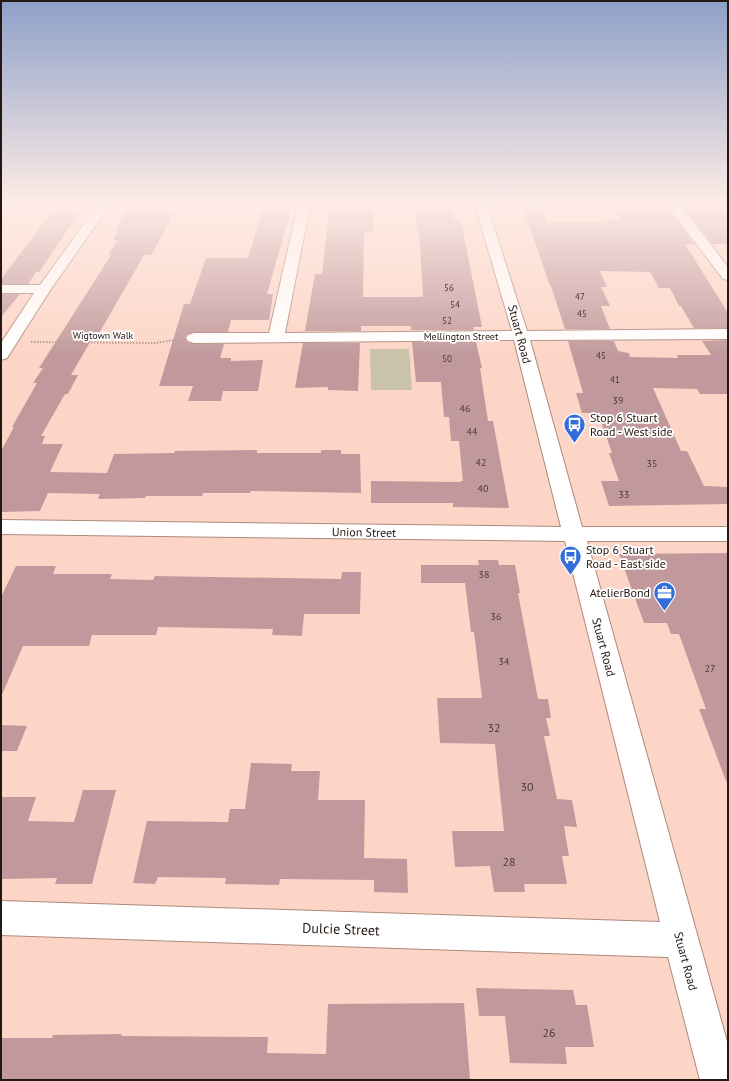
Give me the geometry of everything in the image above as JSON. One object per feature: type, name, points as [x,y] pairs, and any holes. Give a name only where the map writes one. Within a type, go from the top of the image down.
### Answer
[{"type":"street","points":[[1,355],[68,255]]},
{"type":"street","points":[[276,337],[293,255]]},
{"type":"street","name":"Stuart Road","points":[[498,255],[574,534],[680,940],[720,1080]]},
{"type":"street","points":[[712,255],[728,276]]},
{"type":"street","points":[[1,289],[44,289]]},
{"type":"street","name":"Mellington Street","points":[[194,338],[728,334]]},
{"type":"street","name":"Union Street","points":[[1,527],[574,534],[728,534]]},
{"type":"street","name":"Dulcie Street","points":[[1,918],[680,940]]},
{"type":"path","name":"Wigtown Walk","points":[[13,338],[30,342],[155,343],[194,338]]},
{"type":"shaded area","points":[[370,349],[409,349],[412,390],[371,390]]},
{"type":"building","points":[[19,255],[50,255],[39,272],[36,272],[28,284],[1,284],[1,279]]},
{"type":"building","points":[[111,255],[144,255],[97,337],[93,337],[71,375],[78,375],[68,394],[65,394],[41,436],[45,436],[42,444],[63,444],[50,472],[107,473],[114,454],[174,453],[175,451],[257,450],[257,453],[321,453],[321,450],[341,450],[341,454],[360,454],[361,493],[251,491],[250,493],[203,493],[202,496],[146,496],[145,498],[98,499],[100,494],[48,493],[40,511],[1,512],[1,451],[14,427],[12,427],[37,383],[33,383],[43,368],[39,368]]},
{"type":"building","points":[[249,255],[278,255],[267,294],[273,294],[269,320],[231,320],[228,332],[194,332],[185,337],[187,342],[194,344],[224,344],[220,358],[231,358],[231,361],[263,360],[258,391],[223,391],[221,401],[188,401],[193,386],[159,386],[184,304],[190,304],[206,258],[248,258]]},
{"type":"building","points":[[324,255],[364,255],[363,297],[423,297],[421,255],[468,255],[482,327],[473,327],[474,330],[411,330],[411,326],[361,326],[361,331],[305,331],[315,274],[322,274]]},
{"type":"building","points":[[539,255],[692,255],[728,313],[728,328],[694,328],[681,306],[679,306],[670,288],[659,288],[650,272],[600,271],[607,287],[601,287],[610,306],[601,306],[610,329],[565,329]]},
{"type":"building","points":[[1,294],[20,294],[1,317]]},
{"type":"building","points":[[728,340],[728,394],[700,394],[697,389],[653,388],[681,451],[687,451],[704,486],[728,487],[728,504],[609,506],[601,481],[619,481],[609,453],[612,453],[598,413],[582,413],[576,393],[583,393],[568,341],[614,341],[618,351],[629,353],[630,357],[678,358],[677,355],[711,355],[702,341]]},
{"type":"building","points":[[412,342],[476,342],[482,368],[480,368],[488,421],[493,421],[509,508],[453,507],[453,503],[371,503],[371,481],[463,481],[459,441],[451,441],[449,417],[444,417],[441,382],[416,382]]},
{"type":"building","points":[[303,343],[360,343],[358,391],[328,390],[328,387],[295,388]]},
{"type":"building","points":[[728,553],[728,781],[726,781],[699,709],[706,709],[679,634],[671,634],[667,623],[644,623],[619,554]]},
{"type":"building","points":[[478,560],[498,560],[499,565],[515,565],[520,593],[518,593],[538,699],[548,699],[551,718],[546,718],[550,736],[544,736],[557,799],[572,800],[577,827],[564,826],[569,856],[562,856],[567,884],[524,884],[525,892],[494,892],[490,866],[455,867],[452,831],[504,831],[495,744],[440,743],[437,698],[482,698],[474,632],[471,632],[465,583],[421,583],[421,565],[479,565]]},
{"type":"building","points":[[16,566],[56,566],[53,574],[112,574],[110,579],[153,580],[155,576],[341,579],[342,572],[361,572],[360,614],[304,614],[302,636],[272,635],[273,629],[158,627],[156,635],[92,635],[89,646],[23,646],[1,697],[1,597]]},
{"type":"building","points":[[1,725],[27,726],[17,751],[1,751]]},
{"type":"building","points":[[251,763],[292,764],[291,771],[320,771],[318,800],[365,800],[364,858],[407,859],[408,893],[374,892],[374,880],[280,879],[279,885],[225,884],[226,878],[158,877],[155,884],[133,883],[147,821],[228,822],[230,809],[245,809]]},
{"type":"building","points":[[83,790],[116,790],[92,884],[55,884],[57,878],[1,879],[1,797],[36,797],[28,821],[74,822]]},
{"type":"building","points":[[476,988],[573,990],[576,1005],[587,1005],[594,1047],[565,1047],[567,1064],[510,1063],[505,1016],[479,1016]]},
{"type":"building","points":[[464,1003],[470,1079],[1,1080],[1,1038],[52,1038],[53,1035],[122,1034],[121,1036],[268,1037],[267,1053],[326,1054],[328,1004]]},
{"type":"place","name":"Stop 6 Stuart Road - West side","points":[[575,444]]},
{"type":"place","name":"Stop 6 Stuart Road - East side","points":[[571,576]]},
{"type":"place","name":"AtelierBond","points":[[665,612]]}]
